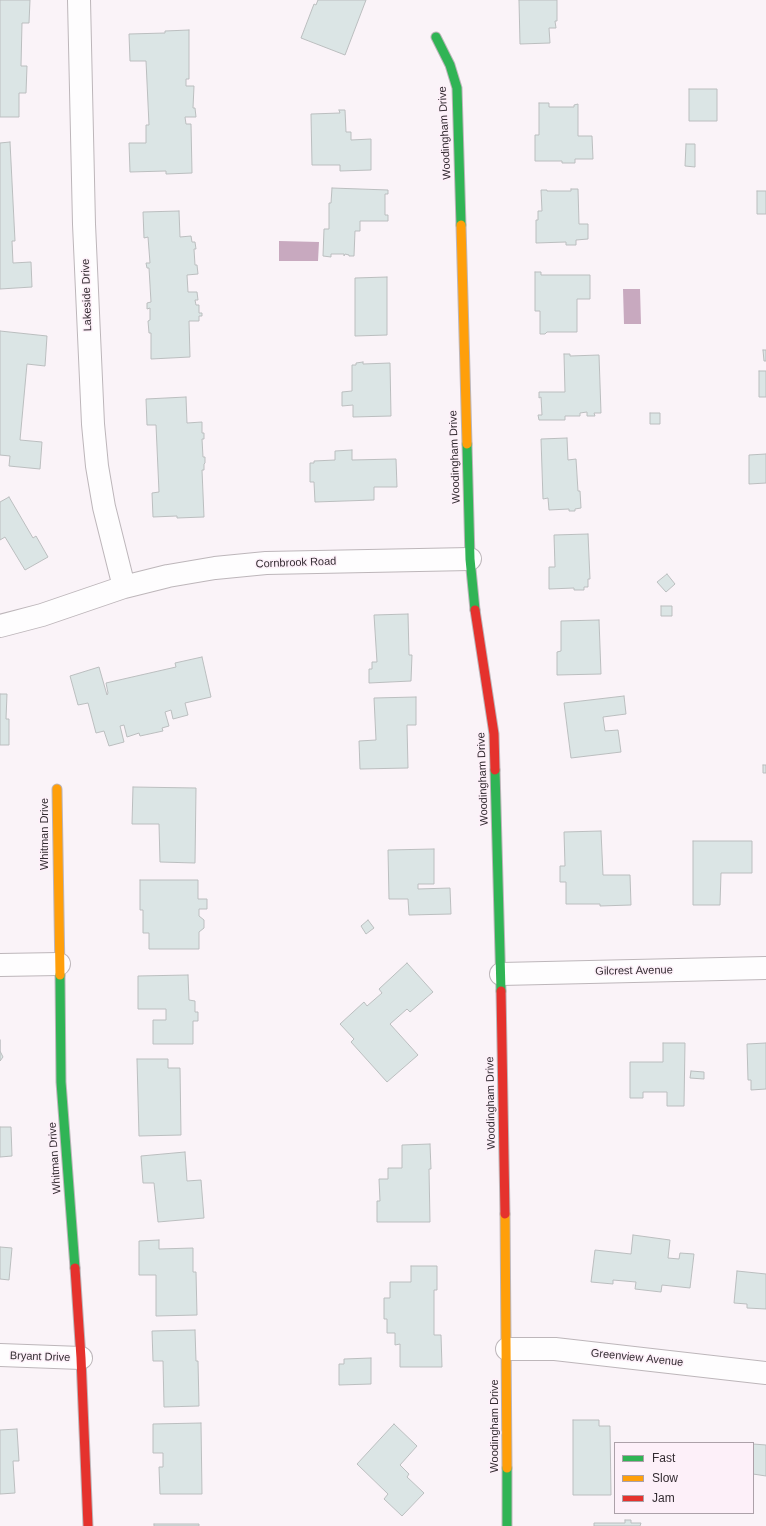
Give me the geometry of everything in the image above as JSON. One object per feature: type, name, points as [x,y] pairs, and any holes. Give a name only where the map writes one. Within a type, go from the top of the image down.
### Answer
[{"type":"street","name":"Lakeside Drive","points":[[79,0],[84,224],[92,424],[104,507],[124,587]]},
{"type":"street","name":"Woodingham Drive","points":[[436,37],[450,65],[457,88],[470,559],[474,602],[494,734],[501,974],[507,1349],[507,1526]]},
{"type":"street","name":"Cornbrook Road","points":[[0,626],[42,615],[124,587],[174,574],[215,568],[266,563],[470,559]]},
{"type":"street","name":"Whitman Drive","points":[[57,789],[61,1082],[81,1358],[88,1526]]},
{"type":"street","points":[[0,965],[59,964]]},
{"type":"street","name":"Gilcrest Avenue","points":[[501,974],[766,968]]},
{"type":"street","name":"Greenview Avenue","points":[[507,1349],[555,1349],[766,1373]]},
{"type":"street","name":"Bryant Drive","points":[[0,1356],[81,1358]]},
{"type":"shaded area","points":[[279,241],[319,242],[318,261],[279,261]]},
{"type":"shaded area","points":[[623,289],[640,289],[641,324],[624,324]]},
{"type":"building","points":[[0,0],[30,0],[29,23],[22,23],[21,66],[27,66],[26,93],[19,93],[19,117],[0,117]]},
{"type":"building","points":[[318,0],[366,0],[345,55],[301,38],[314,4],[316,5]]},
{"type":"building","points":[[519,0],[557,0],[557,21],[555,21],[556,28],[549,28],[550,43],[520,44]]},
{"type":"building","points":[[189,30],[189,79],[186,79],[186,86],[194,86],[193,108],[195,108],[196,117],[185,117],[186,124],[191,124],[192,173],[166,174],[166,171],[130,172],[129,143],[146,143],[146,125],[149,125],[146,61],[130,61],[129,34],[165,33],[165,31]]},
{"type":"building","points":[[689,89],[717,89],[717,121],[689,121]]},
{"type":"building","points":[[539,103],[549,103],[549,107],[574,107],[574,105],[578,104],[578,136],[592,136],[593,159],[575,159],[575,163],[562,163],[562,161],[535,161],[535,135],[539,135]]},
{"type":"building","points":[[339,110],[345,110],[346,132],[351,132],[351,140],[371,139],[371,170],[340,171],[340,165],[312,165],[311,114],[340,113]]},
{"type":"building","points":[[10,142],[15,241],[12,241],[13,263],[31,262],[32,287],[0,289],[0,143]]},
{"type":"building","points":[[686,144],[695,144],[695,167],[685,166]]},
{"type":"building","points":[[332,188],[388,190],[388,194],[385,194],[385,215],[388,215],[388,221],[360,221],[360,231],[355,231],[354,256],[345,254],[344,256],[344,254],[331,254],[331,257],[323,256],[324,229],[329,229],[329,203],[331,203]]},
{"type":"building","points":[[571,189],[578,189],[579,224],[588,224],[588,239],[576,240],[576,245],[566,245],[566,242],[536,243],[536,220],[538,220],[538,211],[542,211],[541,190],[571,191]]},
{"type":"building","points":[[757,191],[766,191],[766,214],[757,214]]},
{"type":"building","points":[[179,211],[180,237],[191,236],[192,242],[195,242],[195,265],[197,265],[198,274],[187,275],[188,292],[197,292],[198,300],[195,300],[196,305],[199,305],[199,313],[202,313],[202,316],[199,316],[199,321],[189,321],[190,357],[151,359],[151,333],[149,333],[148,321],[150,320],[150,308],[147,309],[147,303],[151,302],[149,268],[147,268],[146,263],[150,263],[148,237],[144,238],[143,212]]},
{"type":"building","points":[[535,272],[541,272],[541,275],[590,275],[590,299],[577,299],[577,332],[547,332],[545,334],[540,334],[540,311],[535,311]]},
{"type":"building","points":[[387,277],[387,335],[355,336],[355,278]]},
{"type":"building","points":[[0,331],[47,336],[45,366],[27,364],[20,440],[42,442],[40,469],[9,466],[10,456],[0,455]]},
{"type":"building","points":[[763,350],[766,350],[766,361],[764,361]]},
{"type":"building","points":[[564,354],[570,354],[570,356],[599,355],[601,413],[594,413],[595,416],[587,416],[587,412],[580,413],[580,416],[565,416],[565,420],[539,420],[538,415],[542,415],[541,397],[539,398],[539,392],[565,392]]},
{"type":"building","points":[[363,362],[363,364],[390,363],[391,416],[353,417],[353,405],[342,406],[342,392],[352,391],[352,365]]},
{"type":"building","points":[[759,371],[766,371],[766,397],[759,397]]},
{"type":"building","points":[[186,397],[187,423],[202,422],[202,433],[204,433],[204,439],[202,439],[203,457],[205,457],[205,463],[204,470],[202,470],[204,517],[153,517],[152,493],[159,492],[156,425],[147,425],[146,399]]},
{"type":"building","points":[[650,413],[660,413],[660,424],[650,424]]},
{"type":"building","points":[[567,438],[568,460],[576,459],[578,491],[580,491],[581,508],[575,509],[575,511],[569,511],[569,509],[549,510],[548,498],[543,499],[541,439]]},
{"type":"building","points":[[352,450],[352,460],[396,459],[397,487],[374,487],[374,500],[315,502],[314,482],[310,482],[310,463],[314,463],[314,461],[335,460],[335,451]]},
{"type":"building","points":[[766,454],[766,483],[749,484],[749,455]]},
{"type":"building","points":[[9,497],[33,538],[36,536],[48,557],[25,570],[5,537],[0,540],[0,502]]},
{"type":"building","points":[[588,534],[590,579],[588,579],[588,587],[584,587],[584,590],[574,590],[574,588],[549,589],[549,567],[555,567],[554,535]]},
{"type":"building","points":[[667,574],[675,584],[666,592],[657,582]]},
{"type":"building","points":[[661,606],[672,606],[672,616],[661,616]]},
{"type":"building","points":[[408,614],[409,655],[412,655],[411,681],[369,683],[369,669],[372,669],[372,662],[377,662],[374,615]]},
{"type":"building","points":[[599,620],[601,674],[557,675],[557,652],[561,651],[561,621]]},
{"type":"building","points":[[202,657],[211,697],[185,703],[188,715],[173,719],[171,710],[165,712],[169,726],[162,728],[163,731],[140,736],[139,733],[127,737],[124,725],[120,726],[124,742],[109,746],[104,731],[96,733],[88,703],[78,705],[70,676],[99,667],[107,695],[106,683],[176,667],[175,663]]},
{"type":"building","points":[[0,694],[7,694],[6,719],[9,719],[9,745],[0,745]]},
{"type":"building","points":[[624,696],[626,714],[603,717],[605,731],[618,730],[621,752],[571,758],[564,703]]},
{"type":"building","points":[[416,697],[416,725],[407,725],[408,768],[360,769],[359,741],[376,740],[374,698]]},
{"type":"building","points":[[763,765],[766,765],[766,773],[763,773]]},
{"type":"building","points":[[133,787],[196,788],[195,863],[160,862],[159,824],[132,824]]},
{"type":"building","points":[[601,831],[603,875],[630,875],[631,905],[600,906],[600,904],[566,904],[566,882],[560,882],[560,866],[565,866],[564,832]]},
{"type":"building","points":[[693,841],[752,841],[752,873],[721,873],[720,905],[693,905]]},
{"type":"building","points":[[434,849],[434,884],[418,884],[418,889],[450,888],[451,914],[409,915],[408,899],[389,899],[388,850]]},
{"type":"building","points":[[140,880],[198,880],[198,899],[207,899],[207,909],[199,909],[199,916],[204,920],[204,928],[199,932],[199,949],[149,949],[149,933],[143,933],[143,910],[140,910]]},
{"type":"building","points":[[368,920],[374,928],[366,934],[361,926]]},
{"type":"building","points":[[407,963],[433,992],[410,1012],[407,1009],[390,1024],[418,1055],[387,1082],[351,1042],[354,1039],[340,1024],[364,1002],[367,1006],[382,993],[379,989]]},
{"type":"building","points":[[188,975],[189,1000],[195,1001],[195,1012],[198,1012],[198,1021],[193,1021],[193,1044],[153,1044],[153,1020],[166,1020],[166,1009],[138,1009],[138,976]]},
{"type":"building","points":[[663,1043],[685,1043],[684,1106],[667,1106],[667,1092],[643,1092],[643,1098],[630,1098],[630,1062],[663,1062]]},
{"type":"building","points":[[766,1043],[766,1089],[751,1090],[751,1080],[748,1080],[747,1044]]},
{"type":"building","points":[[0,1051],[3,1057],[0,1061]]},
{"type":"building","points":[[137,1059],[168,1059],[168,1068],[180,1068],[181,1135],[139,1136]]},
{"type":"building","points":[[691,1071],[704,1072],[704,1079],[690,1078]]},
{"type":"building","points":[[0,1127],[11,1127],[12,1156],[0,1157]]},
{"type":"building","points":[[430,1144],[430,1222],[377,1222],[377,1201],[380,1201],[379,1179],[388,1179],[388,1168],[402,1168],[402,1145]]},
{"type":"building","points":[[185,1152],[187,1181],[201,1180],[204,1218],[158,1222],[154,1183],[143,1183],[141,1156]]},
{"type":"building","points":[[633,1235],[670,1240],[668,1258],[679,1259],[680,1253],[694,1254],[690,1288],[662,1285],[661,1292],[635,1289],[636,1282],[613,1280],[613,1284],[591,1282],[595,1250],[631,1254]]},
{"type":"building","points":[[159,1240],[159,1249],[193,1248],[193,1272],[196,1272],[197,1315],[156,1316],[156,1275],[139,1275],[139,1241]]},
{"type":"building","points":[[0,1247],[12,1248],[9,1280],[0,1279]]},
{"type":"building","points":[[411,1266],[437,1266],[437,1290],[434,1290],[434,1335],[441,1335],[442,1367],[400,1367],[400,1344],[395,1345],[395,1333],[387,1333],[387,1319],[384,1319],[384,1298],[390,1298],[390,1282],[411,1282]]},
{"type":"building","points":[[737,1271],[766,1274],[766,1309],[747,1308],[747,1304],[734,1303]]},
{"type":"building","points":[[195,1330],[196,1361],[198,1361],[199,1406],[164,1407],[163,1361],[153,1361],[152,1331]]},
{"type":"building","points":[[371,1358],[371,1384],[339,1385],[339,1364],[344,1364],[344,1359]]},
{"type":"building","points":[[573,1420],[599,1420],[599,1426],[610,1426],[611,1495],[573,1495]]},
{"type":"building","points":[[201,1423],[202,1494],[160,1494],[159,1467],[163,1467],[163,1453],[153,1453],[153,1424]]},
{"type":"building","points":[[394,1424],[417,1446],[400,1465],[409,1474],[407,1477],[424,1493],[402,1516],[384,1499],[388,1494],[357,1464]]},
{"type":"building","points":[[17,1429],[19,1461],[13,1461],[15,1493],[0,1494],[0,1430]]},
{"type":"building","points":[[754,1444],[766,1445],[766,1476],[754,1474]]},
{"type":"building","points":[[625,1520],[631,1520],[631,1523],[641,1523],[640,1526],[594,1526],[594,1523],[625,1523]]},
{"type":"building","points":[[154,1524],[199,1524],[199,1526],[154,1526]]},
{"type":"traffic: fast","points":[[436,37],[450,65],[457,88],[461,225]]},
{"type":"traffic: fast","points":[[467,444],[470,559],[475,610]]},
{"type":"traffic: fast","points":[[495,770],[501,991]]},
{"type":"traffic: fast","points":[[60,975],[61,1082],[75,1268]]},
{"type":"traffic: fast","points":[[507,1468],[507,1526]]},
{"type":"traffic: slow","points":[[461,225],[467,444]]},
{"type":"traffic: slow","points":[[57,789],[60,975]]},
{"type":"traffic: slow","points":[[505,1214],[507,1468]]},
{"type":"traffic: jam","points":[[475,610],[494,734],[495,770]]},
{"type":"traffic: jam","points":[[501,991],[505,1214]]},
{"type":"traffic: jam","points":[[75,1268],[81,1358],[88,1526]]}]
